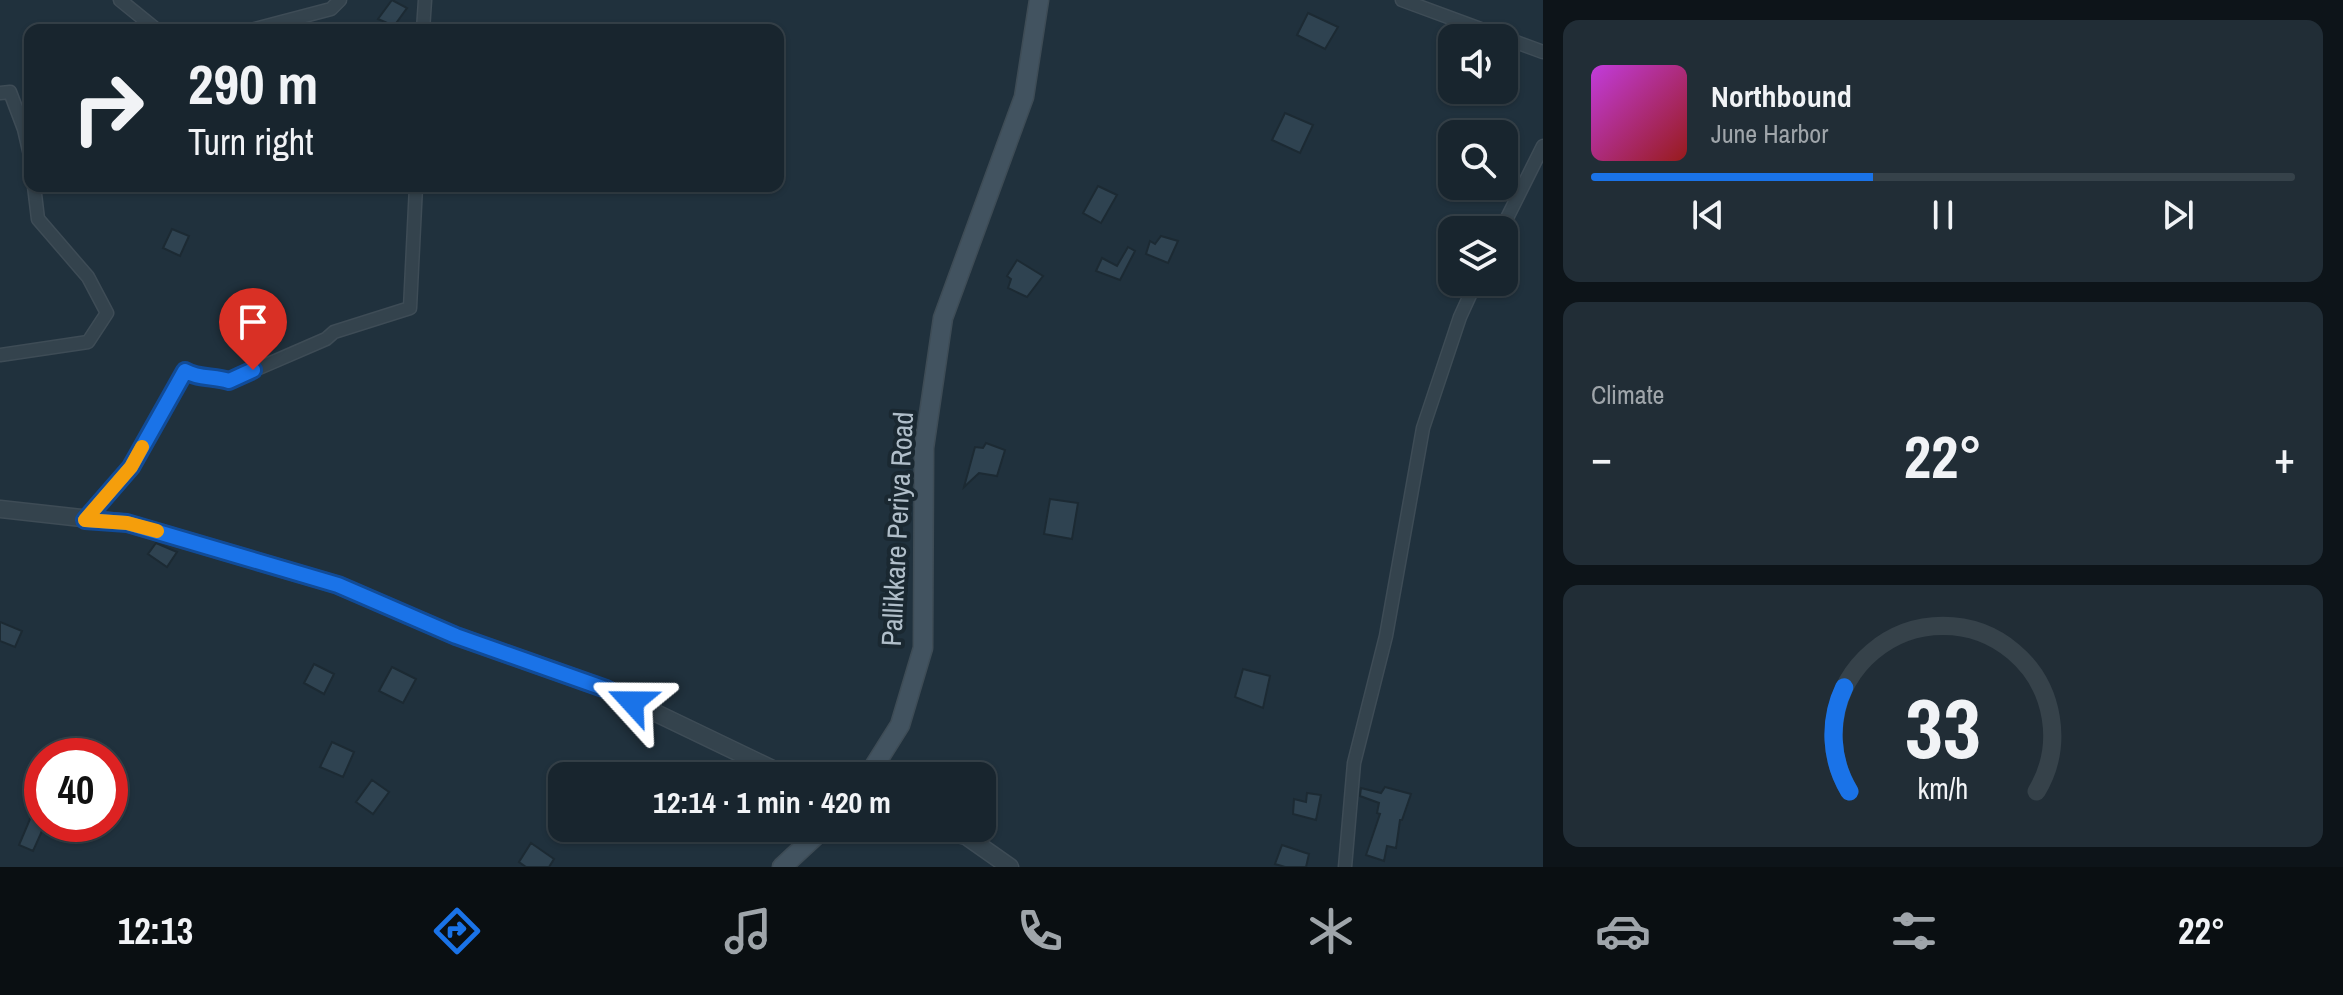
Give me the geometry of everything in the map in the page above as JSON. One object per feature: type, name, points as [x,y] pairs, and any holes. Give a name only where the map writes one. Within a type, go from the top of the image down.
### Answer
[{"type":"main road","name":"Pallikkare Periya Road","points":[[877,762],[900,725],[923,648],[924,448],[943,318],[1024,97],[1039,0]]},
{"type":"main road","points":[[782,867],[809,842]]},
{"type":"street","points":[[120,0],[150,24]]},
{"type":"street","points":[[274,24],[331,9],[340,0]]},
{"type":"street","points":[[423,24],[425,0]]},
{"type":"street","points":[[1402,0],[1543,52]]},
{"type":"street","points":[[0,93],[10,92],[24,129]]},
{"type":"street","points":[[1508,216],[1543,146]]},
{"type":"street","points":[[0,355],[88,342],[107,313],[88,277],[38,219],[35,192]]},
{"type":"street","points":[[85,520],[131,467],[185,371],[196,377],[216,377],[229,381],[326,339],[334,332],[410,308],[416,192]]},
{"type":"street","points":[[1345,867],[1354,763],[1386,636],[1423,428],[1470,296]]},
{"type":"street","points":[[0,509],[127,523],[338,585],[456,636],[606,689],[758,762]]},
{"type":"street","points":[[975,842],[1010,867]]},
{"type":"building","points":[[392,0],[407,8],[395,24],[378,19]]},
{"type":"building","points":[[1308,13],[1338,27],[1325,49],[1297,35]]},
{"type":"building","points":[[1285,113],[1313,125],[1300,153],[1272,140]]},
{"type":"building","points":[[1098,186],[1117,195],[1101,223],[1083,213]]},
{"type":"building","points":[[172,229],[189,236],[180,256],[163,248]]},
{"type":"building","points":[[1161,236],[1178,241],[1168,263],[1146,254],[1150,241],[1155,244]]},
{"type":"building","points":[[1128,247],[1135,251],[1120,280],[1096,271],[1102,258],[1117,266]]},
{"type":"building","points":[[1017,260],[1043,276],[1027,297],[1008,288],[1011,279],[1007,276]]},
{"type":"building","points":[[986,443],[1005,450],[997,476],[979,473],[964,487],[975,447],[983,448]]},
{"type":"building","points":[[1050,499],[1078,503],[1072,539],[1044,534]]},
{"type":"building","points":[[156,543],[177,552],[167,567],[148,554]]},
{"type":"building","points":[[0,622],[22,631],[15,647],[0,641]]},
{"type":"building","points":[[314,664],[334,674],[324,694],[304,683]]},
{"type":"building","points":[[392,667],[416,679],[403,703],[379,691]]},
{"type":"building","points":[[1243,669],[1270,676],[1263,708],[1235,697]]},
{"type":"building","points":[[332,742],[354,752],[343,777],[320,767]]},
{"type":"building","points":[[372,780],[389,792],[373,814],[356,802]]},
{"type":"building","points":[[1385,787],[1411,794],[1400,820],[1396,848],[1387,846],[1384,861],[1366,855],[1380,814],[1377,813],[1379,803],[1360,796],[1361,788],[1381,793]]},
{"type":"building","points":[[1307,793],[1321,795],[1316,820],[1293,814],[1294,799],[1306,802]]},
{"type":"building","points":[[24,833],[24,842],[37,842],[33,851],[19,845]]},
{"type":"building","points":[[531,843],[554,859],[549,867],[526,867],[519,862]]},
{"type":"building","points":[[1282,845],[1309,854],[1306,867],[1275,864]]},
{"type":"slow traffic","points":[[142,447],[131,467],[85,520],[127,523],[157,531]]},
{"type":"route","points":[[253,370],[229,381],[216,377],[196,377],[185,371],[131,467],[85,520],[127,523],[338,585],[456,636],[606,689],[632,702]]}]
